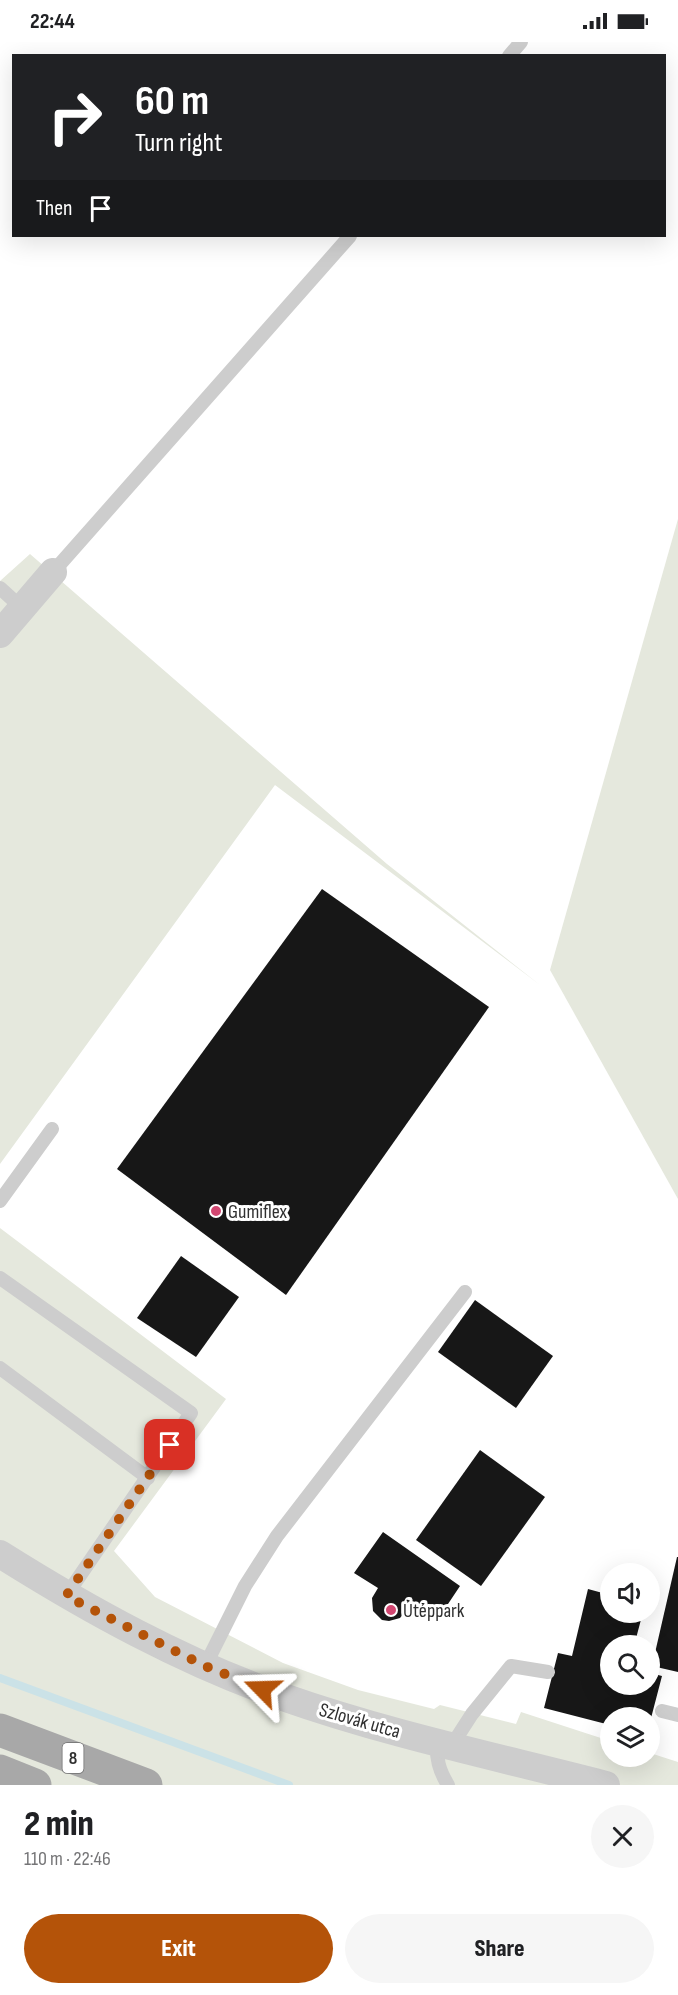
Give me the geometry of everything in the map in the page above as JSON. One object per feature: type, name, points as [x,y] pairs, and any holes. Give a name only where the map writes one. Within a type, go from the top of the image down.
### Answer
[{"type":"main road","name":"8","points":[[0,1730],[146,1785]]},
{"type":"main road","points":[[0,1771],[35,1785]]},
{"type":"street","points":[[0,634],[53,572]]},
{"type":"street","name":"Szlovák utca","points":[[0,1554],[66,1596],[205,1666],[281,1697],[328,1712],[606,1785]]},
{"type":"lane","points":[[511,54],[521,42]]},
{"type":"lane","points":[[53,572],[349,237]]},
{"type":"lane","points":[[0,588],[22,608]]},
{"type":"lane","points":[[0,1201],[52,1130]]},
{"type":"lane","points":[[0,1278],[191,1413],[66,1596]]},
{"type":"lane","points":[[205,1666],[244,1586],[277,1536],[465,1292]]},
{"type":"lane","points":[[0,1368],[148,1478]]},
{"type":"lane","points":[[448,1785],[440,1772],[436,1756],[444,1743],[472,1714],[511,1666],[549,1672]]},
{"type":"lane","points":[[662,1711],[678,1715]]},
{"type":"shaded area","points":[[678,519],[678,1199],[550,970]]},
{"type":"shaded area","points":[[30,554],[387,864],[540,985],[275,785],[0,1164],[0,581]]},
{"type":"shaded area","points":[[0,1228],[226,1399],[114,1551],[155,1597],[283,1663],[358,1690],[434,1709],[440,1705],[516,1724],[521,1712],[600,1738],[600,1767],[660,1767],[660,1756],[678,1762],[678,1785],[0,1785]]},
{"type":"building","points":[[322,889],[489,1007],[286,1295],[117,1169]]},
{"type":"building","points":[[181,1256],[239,1297],[196,1357],[137,1318]]},
{"type":"building","points":[[475,1300],[553,1356],[516,1408],[438,1352]]},
{"type":"building","points":[[480,1450],[545,1497],[481,1586],[416,1540]]},
{"type":"building","points":[[383,1532],[460,1586],[438,1619],[424,1619],[408,1608],[400,1618],[389,1621],[382,1620],[373,1611],[372,1598],[378,1588],[354,1573]]},
{"type":"building","points":[[678,1557],[678,1672],[660,1668],[659,1635]]},
{"type":"building","points":[[588,1589],[600,1592],[600,1623],[640,1623],[637,1635],[600,1635],[600,1695],[657,1695],[654,1707],[600,1707],[600,1722],[544,1708],[558,1653],[572,1656]]},
{"type":"waterway","points":[[0,1678],[289,1785]]},
{"type":"place","name":"Gumiflex","points":[[216,1211]]},
{"type":"place","name":"Útéppark","points":[[391,1610]]},
{"type":"route","points":[[170,1445],[66,1596],[205,1666],[262,1689]]}]
